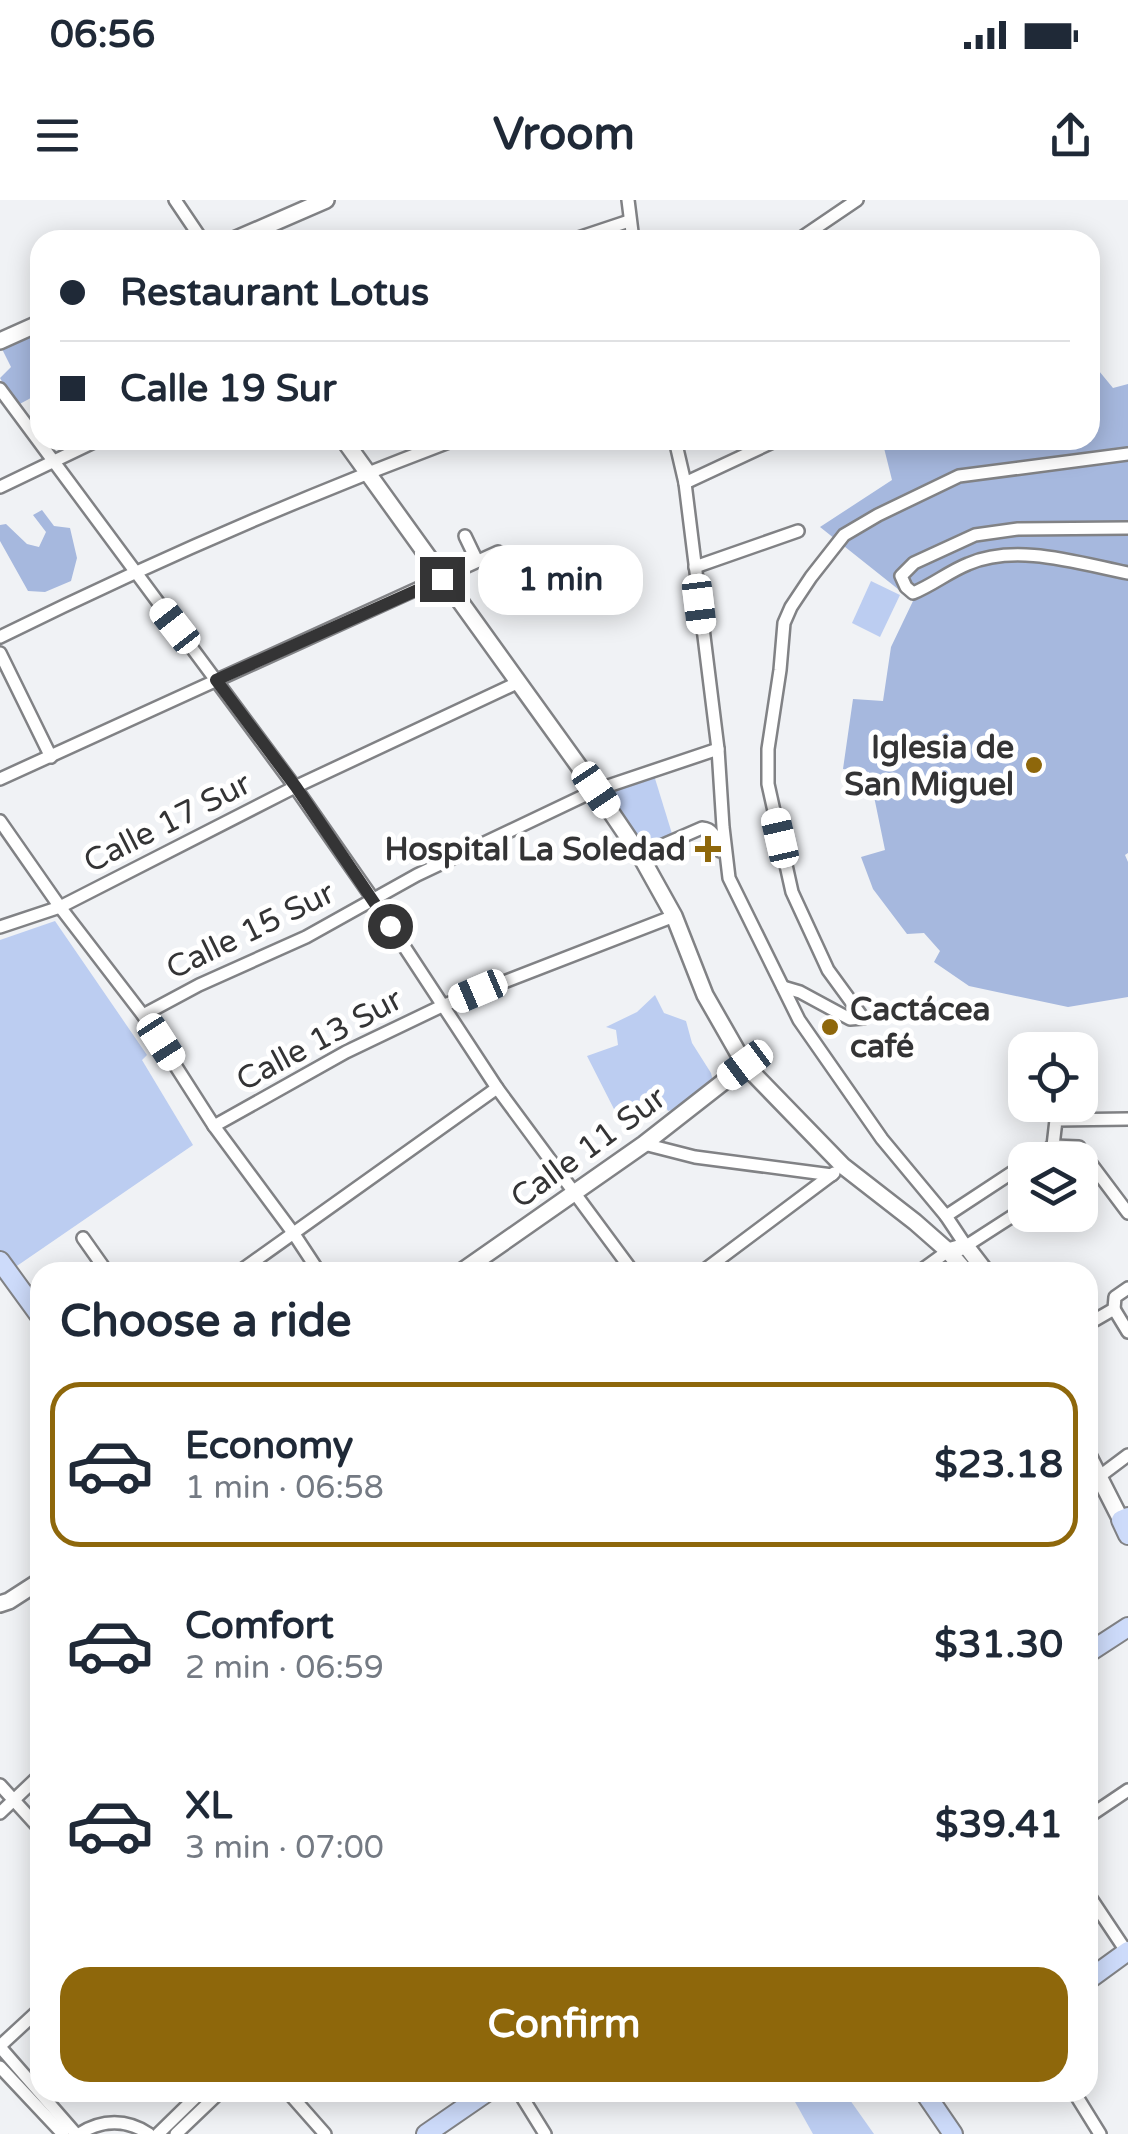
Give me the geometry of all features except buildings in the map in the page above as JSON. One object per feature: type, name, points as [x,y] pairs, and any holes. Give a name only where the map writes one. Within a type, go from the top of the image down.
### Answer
[{"type":"main road","points":[[0,1261],[30,1302]]},
{"type":"main road","points":[[1098,1646],[1128,1627]]},
{"type":"main road","points":[[1098,1973],[1128,1953]]},
{"type":"main road","points":[[426,2134],[472,2102]]},
{"type":"main road","points":[[933,2102],[953,2134]]},
{"type":"street","points":[[175,200],[195,230]]},
{"type":"street","points":[[257,230],[326,200]]},
{"type":"street","points":[[628,200],[631,230]]},
{"type":"street","points":[[813,230],[858,200]]},
{"type":"street","points":[[602,230],[629,221]]},
{"type":"street","points":[[0,341],[30,328]]},
{"type":"street","points":[[0,390],[30,430]]},
{"type":"street","points":[[0,416],[14,409]]},
{"type":"street","points":[[45,450],[296,787],[497,1088],[626,1262]]},
{"type":"street","points":[[0,488],[78,450]]},
{"type":"street","points":[[352,450],[640,855],[674,916],[705,995],[745,1065],[837,1171],[893,1205],[958,1262]]},
{"type":"street","points":[[0,637],[134,572],[427,450]]},
{"type":"street","points":[[677,450],[685,484],[718,749],[722,827],[730,878]]},
{"type":"street","points":[[685,484],[755,450]]},
{"type":"street","points":[[783,987],[850,1019],[863,1018],[828,970],[792,892],[768,784],[772,716],[784,624],[790,607],[844,535],[959,476],[1128,454]]},
{"type":"street","points":[[1128,528],[1018,529],[974,535],[914,563],[901,576],[913,593],[966,564],[1016,553],[1128,573]]},
{"type":"street","points":[[694,568],[798,530]]},
{"type":"street","points":[[465,536],[477,561]]},
{"type":"street","points":[[0,779],[498,552]]},
{"type":"street","points":[[0,653],[51,756]]},
{"type":"street","name":"Calle 17 Sur","points":[[0,927],[60,907],[296,787],[519,682]]},
{"type":"street","name":"Calle 15 Sur","points":[[144,1014],[596,790],[718,749]]},
{"type":"street","points":[[0,821],[60,907],[144,1014],[214,1126],[294,1234],[308,1262]]},
{"type":"street","points":[[640,855],[702,828],[714,834],[730,878],[808,1034],[882,1139],[978,1262]]},
{"type":"street","name":"Calle 13 Sur","points":[[214,1126],[346,1052],[442,1006],[674,916]]},
{"type":"street","name":"Calle 11 Sur","points":[[474,1262],[644,1144],[745,1065]]},
{"type":"street","points":[[253,1262],[497,1088]]},
{"type":"street","points":[[1053,1142],[1056,1120],[1128,1120]]},
{"type":"street","points":[[644,1144],[695,1157],[837,1171]]},
{"type":"street","points":[[715,1262],[837,1171]]},
{"type":"street","points":[[1098,1173],[1128,1213]]},
{"type":"street","points":[[946,1216],[1008,1175]]},
{"type":"street","points":[[932,1262],[1008,1219]]},
{"type":"street","points":[[83,1238],[100,1262]]},
{"type":"street","points":[[1128,1288],[1116,1297],[1114,1309],[1128,1332]]},
{"type":"street","points":[[1098,1318],[1114,1309]]},
{"type":"street","points":[[1098,1477],[1128,1455]]},
{"type":"street","points":[[1098,1488],[1126,1524]]},
{"type":"street","points":[[0,1604],[30,1587]]},
{"type":"street","points":[[0,1785],[30,1818]]},
{"type":"street","points":[[0,1813],[30,1785]]},
{"type":"street","points":[[1098,1810],[1128,1790]]},
{"type":"street","points":[[1098,1909],[1128,1953]]},
{"type":"street","points":[[30,2019],[0,2046],[30,2080]]},
{"type":"street","points":[[0,2067],[30,2099]]},
{"type":"street","points":[[33,2102],[63,2134]]},
{"type":"street","points":[[50,2102],[78,2134],[110,2122],[134,2125],[149,2134]]},
{"type":"street","points":[[158,2134],[191,2102]]},
{"type":"street","points":[[176,2134],[210,2102]]},
{"type":"street","points":[[297,2102],[325,2134]]},
{"type":"street","points":[[524,2102],[544,2134]]},
{"type":"street","points":[[1080,2102],[1100,2134]]},
{"type":"shaded area","points":[[30,335],[30,398],[16,406],[0,378],[11,367],[2,349]]},
{"type":"shaded area","points":[[1100,372],[1113,388],[1128,384],[1128,997],[1068,1007],[969,986],[934,962],[940,951],[924,933],[907,934],[873,889],[861,857],[885,850],[869,772],[843,769],[853,699],[883,701],[891,647],[913,601],[820,527],[892,480],[884,450],[1100,450]]},
{"type":"shaded area","points":[[42,510],[54,526],[70,528],[77,558],[71,581],[45,592],[28,591],[0,541],[0,525],[6,524],[27,544],[39,547],[46,532],[33,515]]},
{"type":"shaded area","points":[[871,581],[900,595],[880,637],[852,623]]},
{"type":"shaded area","points":[[653,772],[673,837],[642,849],[602,790]]},
{"type":"shaded area","points":[[55,921],[147,1055],[142,1060],[193,1145],[11,1270],[0,1254],[0,940]]},
{"type":"shaded area","points":[[655,995],[664,1013],[686,1021],[692,1043],[714,1085],[679,1108],[668,1111],[661,1098],[651,1097],[616,1113],[587,1056],[618,1045],[616,1030],[606,1027],[637,1012]]},
{"type":"shaded area","points":[[795,2102],[851,2102],[874,2134],[813,2134]]},
{"type":"place","name":"Iglesia de San Miguel","points":[[1034,765]]},
{"type":"place","name":"Hospital La Soledad","points":[[708,849]]},
{"type":"place","name":"Cactácea café","points":[[830,1027]]},
{"type":"route","points":[[390,926],[296,787],[216,680],[442,579]]}]
